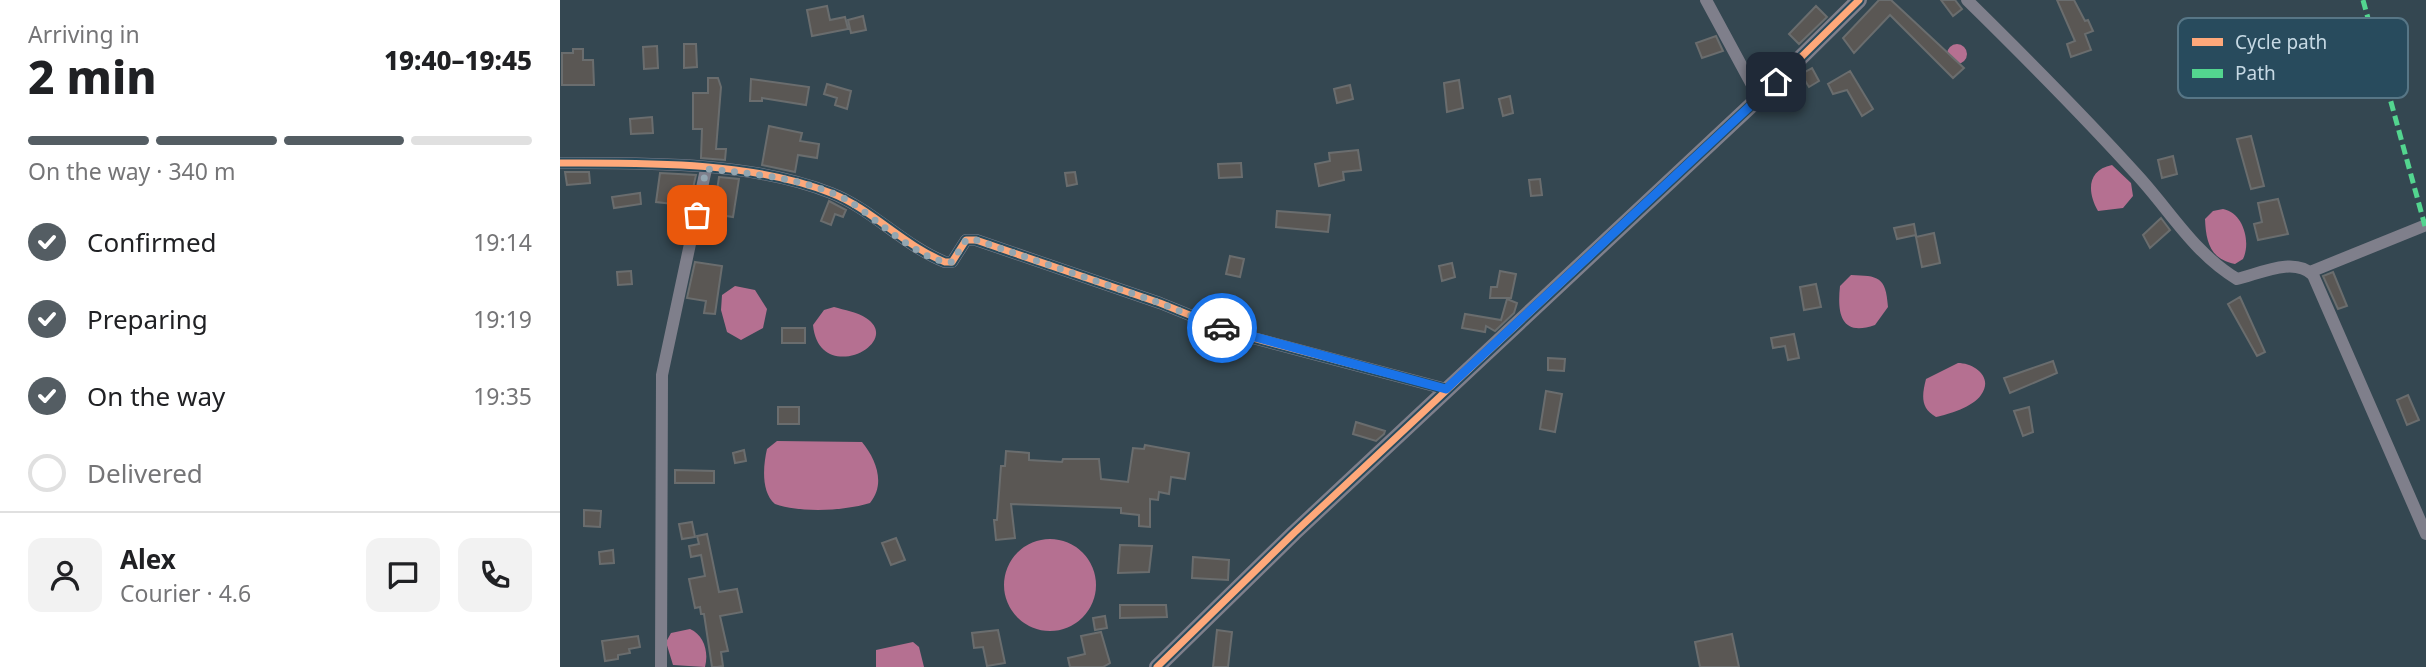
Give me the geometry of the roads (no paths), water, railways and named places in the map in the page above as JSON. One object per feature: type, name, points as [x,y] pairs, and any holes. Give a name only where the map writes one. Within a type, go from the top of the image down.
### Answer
[{"type":"street","points":[[1706,0],[1759,98]]},
{"type":"street","points":[[1157,667],[1446,389],[1759,98],[1859,0]]},
{"type":"street","points":[[1967,0],[2140,178],[2183,233],[2225,272],[2237,279],[2285,267],[2310,272],[2426,225]]},
{"type":"street","points":[[560,163],[657,164],[706,169],[774,178],[829,192],[850,202],[905,241],[945,262],[952,262],[966,240],[976,240],[1160,303],[1234,333],[1446,389]]},
{"type":"street","points":[[661,667],[662,375],[706,169]]},
{"type":"street","points":[[2310,272],[2426,534]]}]
